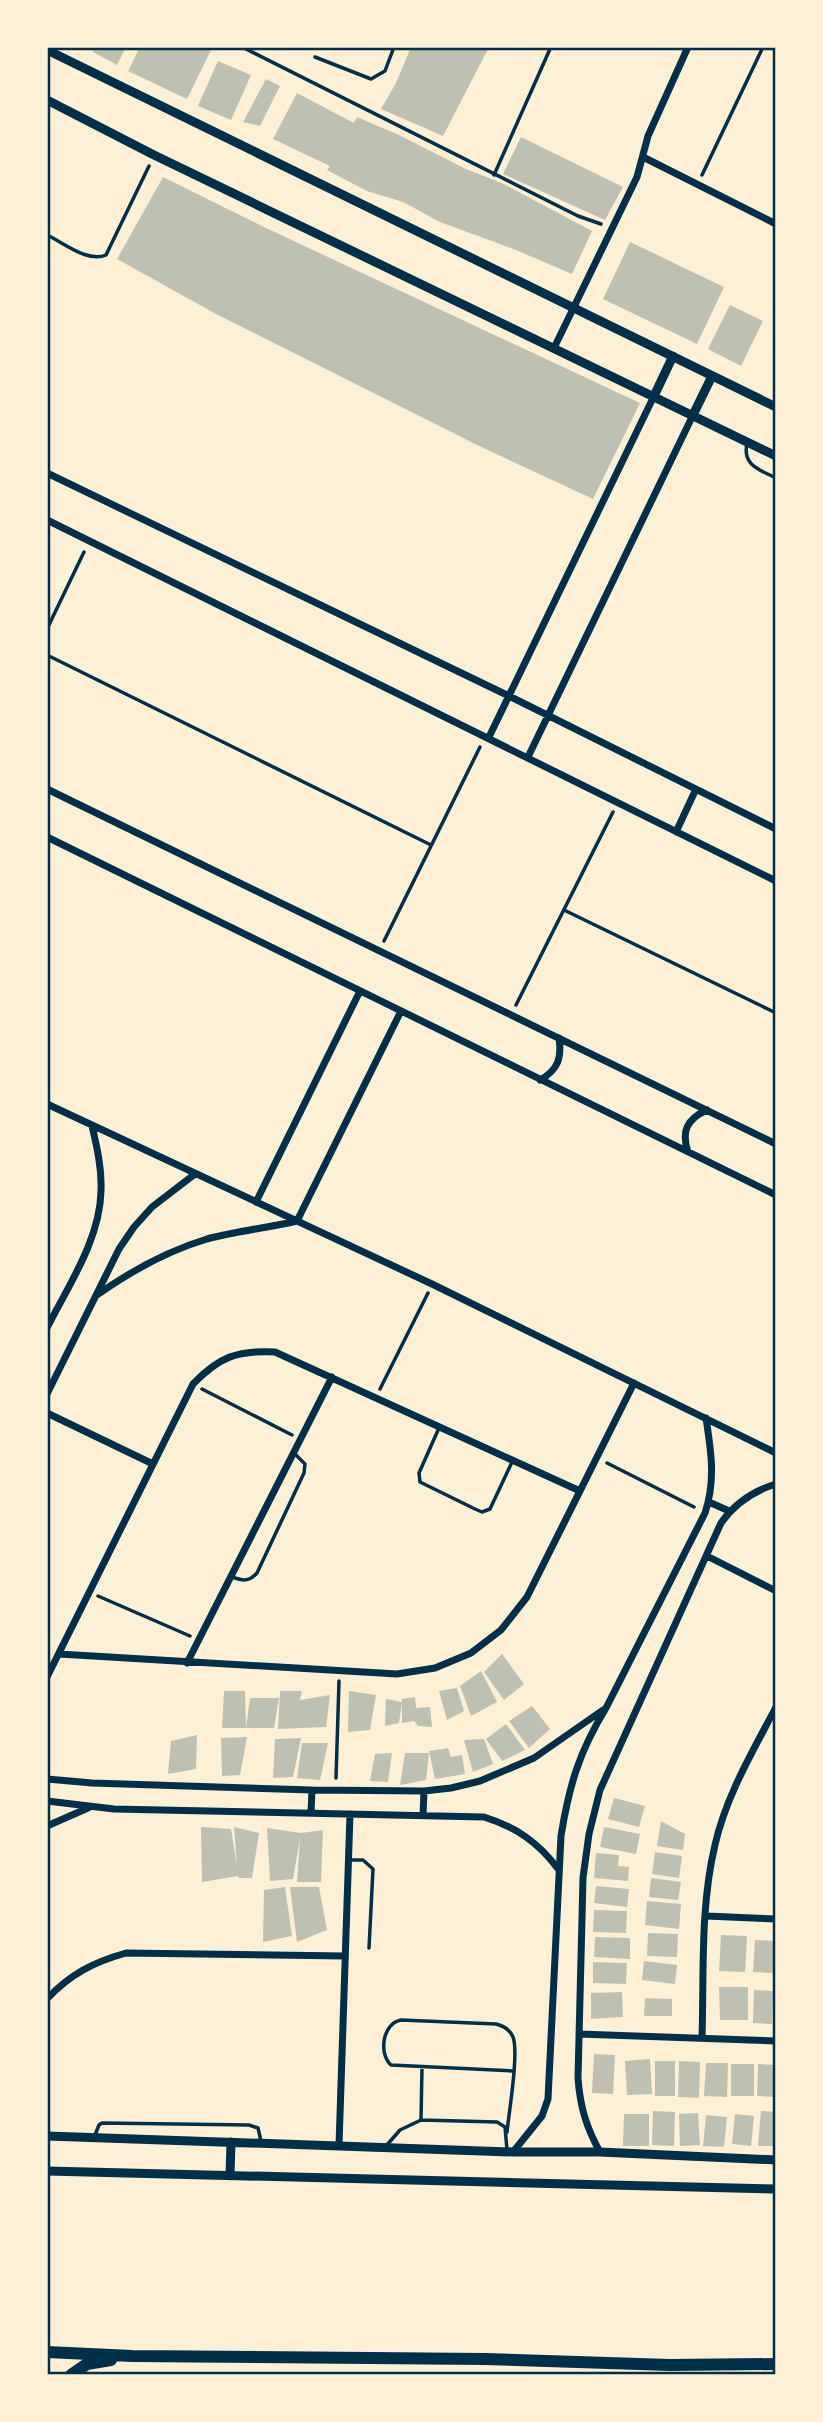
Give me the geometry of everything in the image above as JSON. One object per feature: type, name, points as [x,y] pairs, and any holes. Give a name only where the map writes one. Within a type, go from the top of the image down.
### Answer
[{"type":"highway","points":[[47,2352],[132,2356],[485,2359],[670,2365],[776,2364]]},
{"type":"highway","points":[[71,2375],[87,2364],[132,2356]]},
{"type":"street","points":[[554,348],[637,177],[648,136],[688,47]]},
{"type":"street","points":[[47,50],[776,407]]},
{"type":"street","points":[[47,100],[154,155],[776,456]]},
{"type":"street","points":[[643,158],[776,224]]},
{"type":"street","points":[[487,736],[509,696],[673,356]]},
{"type":"street","points":[[528,757],[712,376]]},
{"type":"street","points":[[47,473],[509,696],[776,829]]},
{"type":"street","points":[[47,520],[776,881]]},
{"type":"street","points":[[47,789],[776,1144]]},
{"type":"street","points":[[676,832],[696,789]]},
{"type":"street","points":[[47,837],[776,1195]]},
{"type":"street","points":[[256,1202],[360,991]]},
{"type":"street","points":[[297,1221],[401,1011]]},
{"type":"street","points":[[540,1080],[551,1073],[558,1063],[561,1051],[559,1038]]},
{"type":"street","points":[[47,1104],[432,1284],[776,1453]]},
{"type":"street","points":[[688,1152],[684,1139],[686,1126],[694,1115],[707,1110]]},
{"type":"street","points":[[47,1328],[92,1237],[98,1215],[100,1171],[92,1126]]},
{"type":"street","points":[[47,1394],[119,1250],[134,1227],[152,1207],[195,1174]]},
{"type":"street","points":[[97,1295],[140,1267],[177,1249],[237,1232],[297,1221]]},
{"type":"street","points":[[47,1677],[193,1384],[209,1367],[229,1356],[252,1351],[275,1352],[580,1490]]},
{"type":"street","points":[[187,1663],[332,1377]]},
{"type":"street","points":[[59,1654],[397,1674],[435,1668],[471,1653],[501,1630],[527,1597],[634,1383]]},
{"type":"street","points":[[47,1413],[153,1464]]},
{"type":"street","points":[[510,2152],[542,2116],[548,2099],[561,1836],[575,1770],[587,1738],[606,1708],[705,1513],[713,1466],[706,1418]]},
{"type":"street","points":[[600,2152],[587,2129],[580,2104],[579,2034],[583,1878],[589,1833],[600,1790],[721,1523],[729,1511],[744,1498],[776,1484]]},
{"type":"street","points":[[709,1502],[729,1511]]},
{"type":"street","points":[[707,1556],[776,1591]]},
{"type":"street","points":[[702,2038],[708,1879],[715,1843],[726,1808],[776,1707]]},
{"type":"street","points":[[47,1779],[92,1783],[336,1791],[424,1791],[470,1784],[508,1771],[534,1758],[606,1708]]},
{"type":"street","points":[[311,1812],[312,1790]]},
{"type":"street","points":[[423,1815],[424,1791]]},
{"type":"street","points":[[47,1801],[90,1808],[484,1817],[506,1824],[527,1836],[545,1852],[559,1871]]},
{"type":"street","points":[[47,1826],[90,1808]]},
{"type":"street","points":[[339,2145],[350,1814]]},
{"type":"street","points":[[706,1916],[776,1919]]},
{"type":"street","points":[[47,1999],[80,1970],[103,1959],[126,1953],[345,1956]]},
{"type":"street","points":[[579,2034],[776,2041]]},
{"type":"street","points":[[47,2136],[510,2152],[600,2152],[776,2160]]},
{"type":"street","points":[[230,2176],[231,2142]]},
{"type":"street","points":[[47,2171],[776,2189]]},
{"type":"lane","points":[[314,57],[372,79],[385,71],[394,47]]},
{"type":"lane","points":[[747,442],[745,452],[751,465],[776,478]]},
{"type":"lane","points":[[439,1427],[419,1473],[420,1482],[475,1509],[482,1512],[490,1509],[513,1460]]},
{"type":"lane","points":[[230,1577],[243,1581],[249,1580],[257,1573],[304,1473],[303,1459],[294,1452]]},
{"type":"lane","points":[[348,1860],[363,1860],[373,1869],[369,1948]]},
{"type":"lane","points":[[510,2152],[507,2132],[513,2071],[514,2040],[508,2029],[502,2026],[401,2020],[392,2022],[386,2031],[386,2060],[394,2066],[513,2071]]},
{"type":"lane","points":[[421,2120],[422,2067]]},
{"type":"lane","points":[[385,2147],[400,2130],[421,2120],[497,2122],[507,2132]]},
{"type":"lane","points":[[94,2138],[102,2123],[249,2125],[258,2128],[262,2143]]},
{"type":"path","points":[[242,47],[578,216],[612,228]]},
{"type":"path","points":[[697,184],[763,47]]},
{"type":"path","points":[[494,174],[550,49]]},
{"type":"path","points":[[47,235],[90,257],[99,258],[106,255],[154,155]]},
{"type":"path","points":[[47,629],[89,541]]},
{"type":"path","points":[[47,655],[431,845]]},
{"type":"path","points":[[379,950],[487,736]]},
{"type":"path","points":[[511,1014],[617,804]]},
{"type":"path","points":[[564,909],[776,1013]]},
{"type":"path","points":[[375,1397],[432,1284]]},
{"type":"path","points":[[193,1384],[300,1439]]},
{"type":"path","points":[[597,1458],[705,1513]]},
{"type":"path","points":[[90,1592],[199,1640]]},
{"type":"path","points":[[336,1791],[340,1671]]},
{"type":"building","points":[[95,47],[126,47],[117,65],[93,52]]},
{"type":"building","points":[[140,47],[205,47],[211,50],[187,99],[128,71]]},
{"type":"building","points":[[411,47],[489,47],[443,136],[381,109],[396,83]]},
{"type":"building","points":[[218,61],[251,75],[231,120],[198,106]]},
{"type":"building","points":[[266,79],[280,86],[260,126],[243,122]]},
{"type":"building","points":[[297,93],[354,123],[357,117],[466,169],[504,184],[592,231],[572,274],[440,222],[403,202],[367,191],[327,170],[330,166],[273,139]]},
{"type":"building","points":[[521,137],[623,187],[605,220],[503,174]]},
{"type":"building","points":[[163,177],[640,403],[593,499],[477,445],[216,314],[117,259]]},
{"type":"building","points":[[630,242],[724,287],[697,344],[603,299]]},
{"type":"building","points":[[730,305],[763,321],[741,366],[708,349]]},
{"type":"building","points":[[502,1654],[524,1684],[504,1700],[484,1672]]},
{"type":"building","points":[[481,1671],[497,1702],[471,1716],[460,1686]]},
{"type":"building","points":[[457,1688],[464,1711],[447,1720],[439,1691]]},
{"type":"building","points":[[224,1691],[245,1691],[246,1728],[222,1728]]},
{"type":"building","points":[[280,1691],[302,1691],[300,1700],[330,1695],[326,1727],[278,1729]]},
{"type":"building","points":[[349,1691],[376,1695],[370,1730],[348,1732]]},
{"type":"building","points":[[415,1697],[416,1708],[430,1707],[432,1727],[418,1726],[414,1721],[402,1723],[402,1699]]},
{"type":"building","points":[[250,1698],[279,1698],[274,1728],[246,1728]]},
{"type":"building","points":[[386,1699],[402,1702],[399,1723],[385,1726]]},
{"type":"building","points":[[532,1706],[550,1729],[529,1748],[509,1721]]},
{"type":"building","points":[[506,1724],[525,1750],[502,1761],[486,1739]]},
{"type":"building","points":[[197,1735],[196,1769],[168,1774],[171,1741]]},
{"type":"building","points":[[247,1737],[240,1775],[222,1776],[221,1738]]},
{"type":"building","points":[[301,1738],[293,1777],[273,1778],[275,1739]]},
{"type":"building","points":[[484,1739],[493,1764],[473,1772],[464,1740]]},
{"type":"building","points":[[302,1743],[328,1743],[320,1780],[297,1778]]},
{"type":"building","points":[[448,1748],[451,1757],[462,1755],[465,1774],[435,1779],[429,1751]]},
{"type":"building","points":[[392,1753],[388,1782],[370,1781],[375,1754]]},
{"type":"building","points":[[405,1753],[429,1753],[426,1780],[400,1785]]},
{"type":"building","points":[[614,1798],[645,1806],[639,1827],[608,1819]]},
{"type":"building","points":[[661,1821],[685,1834],[683,1850],[657,1846]]},
{"type":"building","points":[[201,1827],[231,1829],[237,1866],[234,1827],[259,1833],[252,1878],[238,1876],[202,1882]]},
{"type":"building","points":[[604,1827],[640,1834],[636,1854],[600,1847]]},
{"type":"building","points":[[267,1828],[301,1833],[323,1830],[321,1882],[297,1882],[300,1838],[293,1879],[270,1881]]},
{"type":"building","points":[[655,1852],[682,1856],[679,1878],[652,1874]]},
{"type":"building","points":[[596,1853],[619,1855],[618,1866],[629,1867],[628,1881],[594,1878]]},
{"type":"building","points":[[651,1878],[681,1882],[678,1900],[649,1897]]},
{"type":"building","points":[[596,1886],[629,1889],[627,1907],[594,1903]]},
{"type":"building","points":[[285,1887],[292,1936],[263,1942],[264,1890]]},
{"type":"building","points":[[290,1887],[319,1887],[327,1930],[297,1942]]},
{"type":"building","points":[[647,1901],[681,1904],[679,1929],[645,1925]]},
{"type":"building","points":[[594,1910],[627,1911],[626,1933],[593,1932]]},
{"type":"building","points":[[648,1933],[678,1934],[677,1957],[647,1956]]},
{"type":"building","points":[[721,1935],[747,1936],[745,1972],[719,1971]]},
{"type":"building","points":[[595,1937],[630,1938],[630,1959],[594,1957]]},
{"type":"building","points":[[755,1940],[775,1941],[773,1973],[753,1972]]},
{"type":"building","points":[[644,1961],[677,1965],[675,1984],[642,1980]]},
{"type":"building","points":[[593,1962],[627,1963],[626,1984],[593,1983]]},
{"type":"building","points":[[719,1987],[748,1987],[748,2020],[720,2020]]},
{"type":"building","points":[[754,1990],[773,1991],[772,2024],[753,2023]]},
{"type":"building","points":[[622,1992],[623,2017],[591,2019],[591,1993]]},
{"type":"building","points":[[645,1998],[672,1999],[672,2016],[644,2016]]},
{"type":"building","points":[[594,2054],[615,2055],[613,2094],[592,2093]]},
{"type":"building","points":[[650,2059],[652,2094],[627,2095],[625,2061]]},
{"type":"building","points":[[655,2061],[675,2061],[675,2096],[655,2096]]},
{"type":"building","points":[[679,2061],[700,2062],[699,2098],[678,2097]]},
{"type":"building","points":[[706,2063],[728,2063],[727,2097],[704,2096]]},
{"type":"building","points":[[731,2064],[754,2064],[754,2096],[731,2096]]},
{"type":"building","points":[[758,2064],[776,2065],[776,2097],[757,2096]]},
{"type":"building","points":[[653,2111],[675,2112],[674,2146],[652,2145]]},
{"type":"building","points":[[761,2111],[776,2112],[776,2146],[758,2146]]},
{"type":"building","points":[[698,2113],[700,2145],[680,2146],[679,2114]]},
{"type":"building","points":[[624,2114],[649,2114],[649,2146],[623,2146]]},
{"type":"building","points":[[735,2114],[754,2116],[751,2146],[732,2144]]},
{"type":"building","points":[[706,2115],[727,2117],[724,2147],[703,2146]]}]
